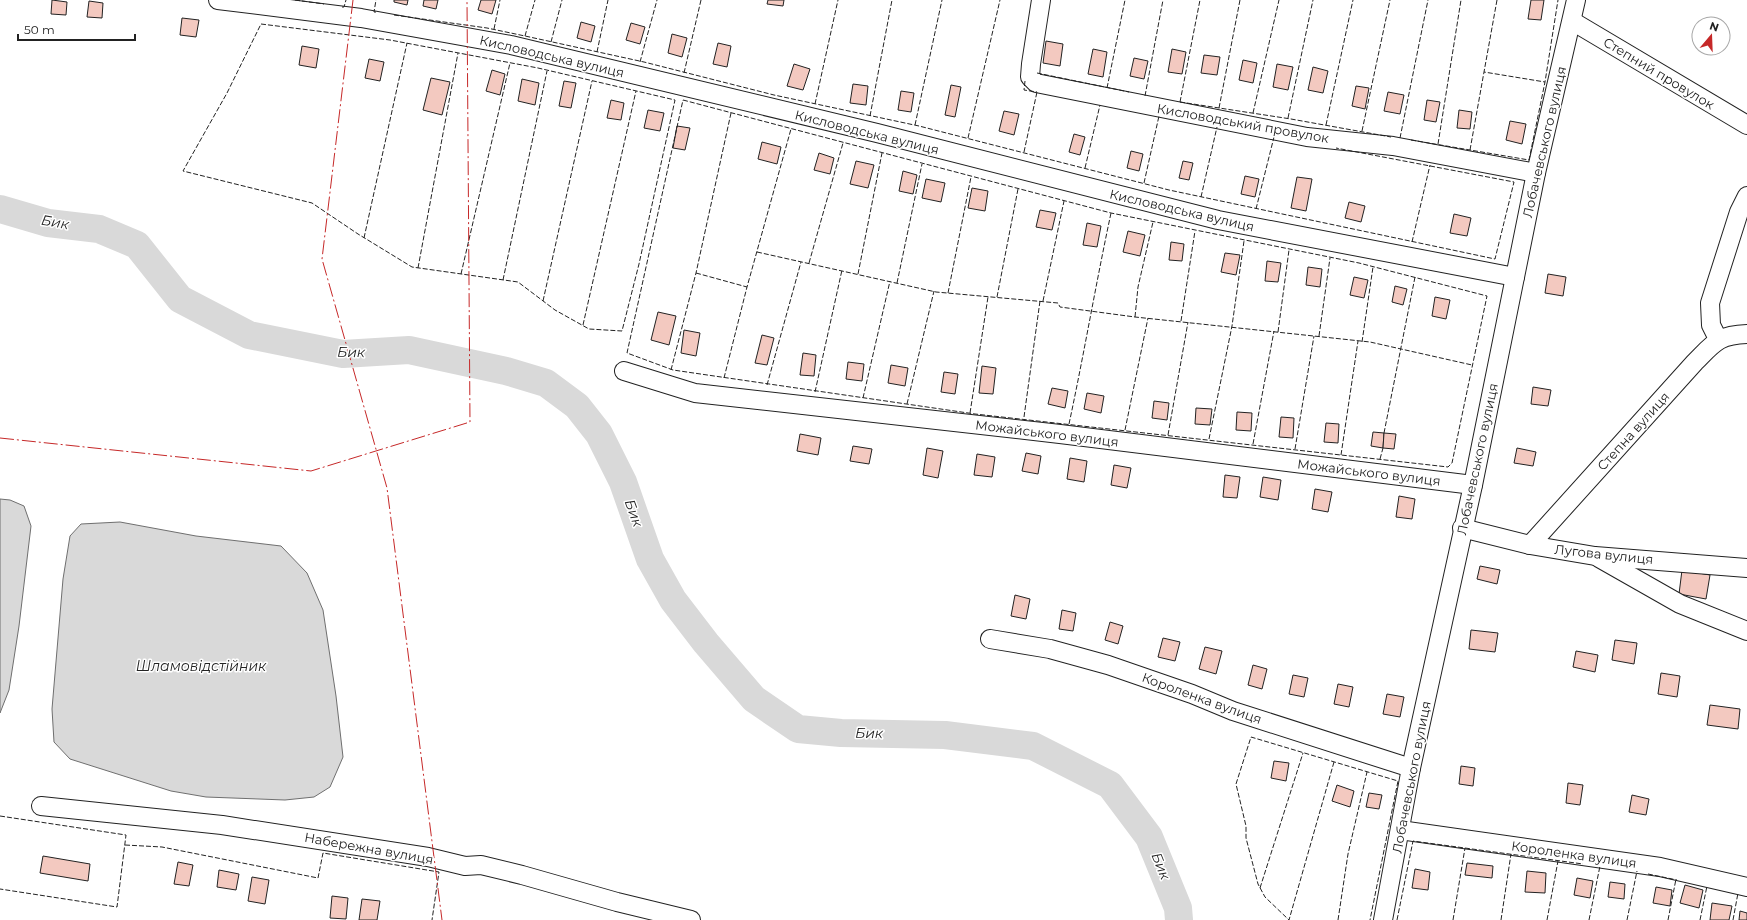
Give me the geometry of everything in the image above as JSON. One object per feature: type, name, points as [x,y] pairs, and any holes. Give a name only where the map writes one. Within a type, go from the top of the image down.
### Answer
[{"type":"street","name":"Кисловодська вулиця","points":[[218,0],[361,18],[511,45],[877,133],[1218,220],[1515,277]]},
{"type":"street","name":"Кисловодський провулок","points":[[1041,0],[1030,77],[1036,83],[1307,137],[1394,146],[1536,173]]},
{"type":"street","name":"Лобачевського вулиця","points":[[1383,920],[1411,768],[1462,528],[1473,484],[1536,173],[1576,0]]},
{"type":"street","name":"Степний провулок","points":[[1572,21],[1747,125]]},
{"type":"street","points":[[1747,196],[1739,212],[1710,303],[1711,325],[1718,339],[1734,334],[1747,334]]},
{"type":"street","name":"Степна вулиця","points":[[1530,545],[1695,362],[1718,339]]},
{"type":"street","name":"Можайського вулиця","points":[[624,371],[702,394],[1068,435],[1473,484]]},
{"type":"street","name":"Лугова вулиця","points":[[1462,528],[1530,545],[1595,556],[1747,568]]},
{"type":"street","points":[[1595,556],[1680,604],[1747,631]]},
{"type":"street","name":"Короленка вулиця","points":[[990,639],[1050,650],[1108,665],[1192,694],[1233,711],[1411,768]]},
{"type":"street","name":"Набережна вулиця","points":[[41,806],[222,825],[421,856],[465,866],[481,865],[617,902],[691,920]]},
{"type":"street","name":"Короленка вулиця","points":[[1400,830],[1660,867],[1747,887]]},
{"type":"water","points":[[0,499],[10,500],[24,506],[31,526],[19,626],[9,690],[0,713]]},
{"type":"water","name":"Шламовідстійник","points":[[120,522],[196,536],[281,546],[307,573],[323,610],[336,696],[343,757],[330,787],[314,797],[285,800],[206,797],[171,791],[70,759],[54,742],[52,709],[63,579],[70,536],[81,524]]},
{"type":"building","points":[[52,0],[67,2],[66,15],[51,14]]},
{"type":"building","points":[[394,0],[408,0],[407,5],[394,2]]},
{"type":"building","points":[[424,0],[438,0],[436,9],[423,6]]},
{"type":"building","points":[[481,0],[496,0],[492,14],[478,10]]},
{"type":"building","points":[[768,0],[784,0],[783,6],[767,4]]},
{"type":"building","points":[[1531,0],[1544,0],[1541,20],[1528,19]]},
{"type":"building","points":[[89,1],[103,3],[102,18],[87,17]]},
{"type":"building","points":[[182,18],[199,20],[196,37],[180,35]]},
{"type":"building","points":[[581,22],[595,26],[591,42],[577,38]]},
{"type":"building","points":[[631,23],[645,27],[640,44],[626,40]]},
{"type":"building","points":[[672,34],[687,38],[682,57],[668,53]]},
{"type":"building","points":[[1046,41],[1063,44],[1060,66],[1043,63]]},
{"type":"building","points":[[718,43],[731,46],[727,67],[713,64]]},
{"type":"building","points":[[302,46],[319,49],[316,68],[299,65]]},
{"type":"building","points":[[1093,49],[1107,52],[1103,77],[1088,74]]},
{"type":"building","points":[[1172,49],[1186,52],[1182,74],[1168,72]]},
{"type":"building","points":[[1204,55],[1220,57],[1217,75],[1201,73]]},
{"type":"building","points":[[1134,58],[1148,61],[1144,79],[1130,76]]},
{"type":"building","points":[[369,59],[384,62],[380,81],[365,78]]},
{"type":"building","points":[[1243,60],[1257,63],[1253,83],[1239,80]]},
{"type":"building","points":[[794,64],[810,69],[803,90],[787,86]]},
{"type":"building","points":[[1277,64],[1293,67],[1288,90],[1273,87]]},
{"type":"building","points":[[1313,67],[1328,71],[1323,93],[1308,90]]},
{"type":"building","points":[[492,70],[505,74],[500,95],[486,91]]},
{"type":"building","points":[[431,78],[450,82],[442,115],[423,110]]},
{"type":"building","points":[[522,79],[539,83],[535,105],[518,101]]},
{"type":"building","points":[[564,81],[576,83],[571,108],[559,106]]},
{"type":"building","points":[[853,84],[868,86],[866,105],[850,103]]},
{"type":"building","points":[[951,85],[961,87],[955,117],[945,115]]},
{"type":"building","points":[[1356,86],[1369,88],[1365,109],[1352,106]]},
{"type":"building","points":[[901,91],[914,93],[911,112],[898,110]]},
{"type":"building","points":[[1388,92],[1404,95],[1400,114],[1384,111]]},
{"type":"building","points":[[611,100],[624,103],[621,120],[607,118]]},
{"type":"building","points":[[1427,100],[1440,102],[1436,122],[1424,120]]},
{"type":"building","points":[[648,110],[664,113],[660,131],[644,128]]},
{"type":"building","points":[[1459,110],[1472,112],[1470,129],[1457,128]]},
{"type":"building","points":[[1004,111],[1019,114],[1014,135],[999,131]]},
{"type":"building","points":[[1510,121],[1526,124],[1522,144],[1506,140]]},
{"type":"building","points":[[677,126],[690,128],[685,150],[673,148]]},
{"type":"building","points":[[1074,134],[1085,137],[1080,155],[1069,152]]},
{"type":"building","points":[[762,142],[781,147],[777,164],[758,159]]},
{"type":"building","points":[[1131,151],[1143,154],[1139,171],[1127,168]]},
{"type":"building","points":[[819,153],[834,158],[830,174],[814,170]]},
{"type":"building","points":[[856,161],[874,165],[868,188],[850,184]]},
{"type":"building","points":[[1183,161],[1193,163],[1189,180],[1179,178]]},
{"type":"building","points":[[903,171],[917,175],[913,194],[899,191]]},
{"type":"building","points":[[1245,176],[1259,179],[1255,197],[1241,194]]},
{"type":"building","points":[[1297,177],[1312,179],[1306,211],[1291,208]]},
{"type":"building","points":[[926,179],[945,183],[941,202],[922,198]]},
{"type":"building","points":[[972,188],[988,191],[985,211],[968,208]]},
{"type":"building","points":[[1349,202],[1365,206],[1361,222],[1345,218]]},
{"type":"building","points":[[1040,210],[1056,213],[1052,230],[1036,227]]},
{"type":"building","points":[[1454,214],[1471,218],[1467,236],[1450,233]]},
{"type":"building","points":[[1087,223],[1101,226],[1097,247],[1083,245]]},
{"type":"building","points":[[1128,231],[1145,235],[1140,256],[1123,252]]},
{"type":"building","points":[[1171,242],[1184,244],[1182,261],[1169,260]]},
{"type":"building","points":[[1225,253],[1240,255],[1236,275],[1221,272]]},
{"type":"building","points":[[1267,261],[1281,263],[1278,282],[1265,281]]},
{"type":"building","points":[[1308,267],[1322,269],[1320,287],[1306,285]]},
{"type":"building","points":[[1548,274],[1566,277],[1563,296],[1545,293]]},
{"type":"building","points":[[1354,277],[1368,280],[1364,298],[1350,295]]},
{"type":"building","points":[[1395,286],[1407,289],[1403,305],[1392,302]]},
{"type":"building","points":[[1435,297],[1450,300],[1446,319],[1432,316]]},
{"type":"building","points":[[658,312],[676,316],[669,345],[651,340]]},
{"type":"building","points":[[684,330],[700,333],[696,356],[681,353]]},
{"type":"building","points":[[762,335],[774,338],[767,365],[755,363]]},
{"type":"building","points":[[803,353],[816,355],[814,376],[800,375]]},
{"type":"building","points":[[848,362],[864,364],[862,381],[846,379]]},
{"type":"building","points":[[891,365],[908,368],[905,386],[888,383]]},
{"type":"building","points":[[982,366],[996,368],[993,394],[979,393]]},
{"type":"building","points":[[944,372],[958,374],[955,394],[941,392]]},
{"type":"building","points":[[1533,387],[1551,390],[1548,406],[1531,404]]},
{"type":"building","points":[[1052,388],[1068,391],[1065,408],[1048,404]]},
{"type":"building","points":[[1087,393],[1104,396],[1101,413],[1084,409]]},
{"type":"building","points":[[1154,401],[1169,403],[1167,420],[1152,418]]},
{"type":"building","points":[[1196,408],[1212,409],[1210,425],[1195,424]]},
{"type":"building","points":[[1237,412],[1252,413],[1251,431],[1236,430]]},
{"type":"building","points":[[1281,417],[1294,418],[1293,438],[1279,437]]},
{"type":"building","points":[[1326,423],[1339,424],[1338,443],[1324,442]]},
{"type":"building","points":[[1373,432],[1384,433],[1383,448],[1371,446]]},
{"type":"building","points":[[1384,433],[1396,434],[1394,449],[1383,448]]},
{"type":"building","points":[[800,434],[821,438],[818,455],[797,451]]},
{"type":"building","points":[[853,446],[872,449],[869,464],[850,461]]},
{"type":"building","points":[[927,448],[943,451],[938,478],[923,475]]},
{"type":"building","points":[[1517,448],[1536,452],[1533,466],[1514,463]]},
{"type":"building","points":[[1026,453],[1041,456],[1038,474],[1022,471]]},
{"type":"building","points":[[977,454],[995,457],[992,477],[974,475]]},
{"type":"building","points":[[1070,458],[1087,461],[1084,482],[1067,479]]},
{"type":"building","points":[[1114,465],[1131,468],[1127,488],[1111,485]]},
{"type":"building","points":[[1225,475],[1240,477],[1237,498],[1223,497]]},
{"type":"building","points":[[1263,477],[1281,480],[1278,500],[1260,497]]},
{"type":"building","points":[[1315,489],[1332,492],[1328,512],[1312,509]]},
{"type":"building","points":[[1399,496],[1415,499],[1412,519],[1396,517]]},
{"type":"building","points":[[1480,566],[1500,570],[1497,584],[1477,579]]},
{"type":"building","points":[[1682,570],[1710,575],[1706,599],[1679,594]]},
{"type":"building","points":[[1015,595],[1030,599],[1026,619],[1011,616]]},
{"type":"building","points":[[1062,610],[1076,613],[1073,631],[1059,629]]},
{"type":"building","points":[[1110,622],[1123,626],[1118,644],[1105,640]]},
{"type":"building","points":[[1471,630],[1498,633],[1495,652],[1469,649]]},
{"type":"building","points":[[1163,638],[1180,642],[1175,661],[1158,657]]},
{"type":"building","points":[[1615,640],[1637,643],[1634,664],[1612,660]]},
{"type":"building","points":[[1205,647],[1222,651],[1216,674],[1199,669]]},
{"type":"building","points":[[1576,651],[1598,655],[1595,672],[1573,667]]},
{"type":"building","points":[[1253,665],[1267,669],[1262,689],[1248,685]]},
{"type":"building","points":[[1661,673],[1680,676],[1677,697],[1658,694]]},
{"type":"building","points":[[1293,675],[1308,678],[1304,697],[1289,694]]},
{"type":"building","points":[[1338,684],[1353,687],[1349,707],[1334,704]]},
{"type":"building","points":[[1387,694],[1404,697],[1400,717],[1383,714]]},
{"type":"building","points":[[1710,705],[1740,709],[1738,729],[1707,725]]},
{"type":"building","points":[[1274,761],[1289,763],[1286,781],[1271,778]]},
{"type":"building","points":[[1461,766],[1475,768],[1473,786],[1459,784]]},
{"type":"building","points":[[1568,783],[1583,785],[1580,805],[1566,803]]},
{"type":"building","points":[[1337,785],[1354,791],[1350,807],[1332,801]]},
{"type":"building","points":[[1369,793],[1382,795],[1379,809],[1366,807]]},
{"type":"building","points":[[1632,795],[1649,799],[1646,815],[1629,812]]},
{"type":"building","points":[[43,856],[90,864],[88,881],[40,873]]},
{"type":"building","points":[[178,862],[193,865],[189,886],[174,884]]},
{"type":"building","points":[[1467,863],[1493,866],[1492,878],[1465,875]]},
{"type":"building","points":[[1415,869],[1430,872],[1428,890],[1412,888]]},
{"type":"building","points":[[219,870],[239,874],[236,890],[217,887]]},
{"type":"building","points":[[1527,871],[1546,873],[1545,893],[1525,892]]},
{"type":"building","points":[[252,877],[269,880],[265,904],[248,901]]},
{"type":"building","points":[[1577,878],[1593,881],[1590,898],[1574,895]]},
{"type":"building","points":[[1610,882],[1625,884],[1624,899],[1608,897]]},
{"type":"building","points":[[1685,885],[1703,890],[1699,908],[1680,903]]},
{"type":"building","points":[[1656,887],[1672,890],[1670,906],[1653,903]]},
{"type":"building","points":[[332,896],[348,898],[346,919],[330,918]]},
{"type":"building","points":[[362,899],[380,901],[377,920],[359,920]]},
{"type":"building","points":[[1712,903],[1732,906],[1729,920],[1710,920]]},
{"type":"building","points":[[1740,911],[1747,913],[1747,920],[1739,920]]},
{"type":"waterway","name":"Бик","points":[[0,209],[48,223],[99,229],[137,245],[180,299],[249,335],[343,354],[409,350],[506,371],[546,383],[577,406],[599,434],[623,482],[650,559],[673,600],[706,643],[754,699],[798,729],[841,733],[945,735],[1033,746],[1110,785],[1149,837],[1178,908],[1179,920]]},
{"type":"fence","points":[[295,0],[324,4]]},
{"type":"fence","points":[[342,7],[344,7],[346,0]]},
{"type":"fence","points":[[376,0],[374,12],[376,12]]},
{"type":"fence","points":[[494,29],[500,0]]},
{"type":"fence","points":[[525,36],[535,0]]},
{"type":"fence","points":[[551,42],[562,0]]},
{"type":"fence","points":[[597,52],[608,0]]},
{"type":"fence","points":[[640,62],[657,0]]},
{"type":"fence","points":[[684,73],[701,0]]},
{"type":"fence","points":[[815,104],[838,0]]},
{"type":"fence","points":[[870,116],[892,0]]},
{"type":"fence","points":[[915,125],[942,0]]},
{"type":"fence","points":[[968,138],[1000,0]]},
{"type":"fence","points":[[1107,88],[1125,0]]},
{"type":"fence","points":[[1145,96],[1163,0]]},
{"type":"fence","points":[[1180,102],[1200,0]]},
{"type":"fence","points":[[1219,108],[1240,0]]},
{"type":"fence","points":[[1253,113],[1279,0]]},
{"type":"fence","points":[[1288,118],[1313,0]]},
{"type":"fence","points":[[1326,125],[1353,0]]},
{"type":"fence","points":[[1362,131],[1390,0]]},
{"type":"fence","points":[[1400,138],[1428,0]]},
{"type":"fence","points":[[1438,144],[1461,0]]},
{"type":"fence","points":[[1497,0],[1484,72],[1545,82]]},
{"type":"fence","points":[[1411,140],[1529,160],[1545,82],[1558,0]]},
{"type":"fence","points":[[394,15],[487,28],[644,62],[774,95],[919,126],[1169,190],[1495,259],[1514,182],[1336,148]]},
{"type":"fence","points":[[261,24],[390,40],[538,68],[675,100],[639,264],[622,331],[589,329],[555,310],[518,282],[412,267],[358,234],[312,203],[183,171],[227,93],[261,24]]},
{"type":"fence","points":[[364,238],[407,43]]},
{"type":"fence","points":[[418,268],[458,53]]},
{"type":"fence","points":[[461,274],[510,63]]},
{"type":"fence","points":[[503,280],[547,71]]},
{"type":"fence","points":[[1470,150],[1484,72]]},
{"type":"fence","points":[[1037,73],[1129,92]]},
{"type":"fence","points":[[543,301],[592,81]]},
{"type":"fence","points":[[1025,81],[1024,90],[1037,92]]},
{"type":"fence","points":[[583,325],[636,91]]},
{"type":"fence","points":[[1024,152],[1037,92]]},
{"type":"fence","points":[[683,100],[1111,213],[1359,263],[1487,296],[1452,463],[1448,467],[975,414],[673,370],[627,353],[683,100]]},
{"type":"fence","points":[[1180,102],[1291,119],[1391,137]]},
{"type":"fence","points":[[1085,168],[1100,105]]},
{"type":"fence","points":[[671,370],[696,273],[731,113]]},
{"type":"fence","points":[[1144,183],[1159,116]]},
{"type":"fence","points":[[1201,197],[1217,127]]},
{"type":"fence","points":[[724,378],[747,287],[791,129]]},
{"type":"fence","points":[[1256,209],[1274,137]]},
{"type":"fence","points":[[809,263],[843,143]]},
{"type":"fence","points":[[858,274],[882,153]]},
{"type":"fence","points":[[897,283],[922,164]]},
{"type":"fence","points":[[1412,242],[1430,165]]},
{"type":"fence","points":[[948,293],[971,177]]},
{"type":"fence","points":[[997,297],[1018,189]]},
{"type":"fence","points":[[1043,301],[1064,201]]},
{"type":"fence","points":[[1069,424],[1111,213]]},
{"type":"fence","points":[[1135,317],[1138,287],[1153,222]]},
{"type":"fence","points":[[1181,321],[1195,231]]},
{"type":"fence","points":[[1209,439],[1232,326],[1244,241]]},
{"type":"fence","points":[[1278,332],[1289,250]]},
{"type":"fence","points":[[757,252],[936,292],[1058,303],[1060,307],[1135,317],[1370,342],[1472,365]]},
{"type":"fence","points":[[1319,336],[1330,258]]},
{"type":"fence","points":[[767,385],[801,262]]},
{"type":"fence","points":[[1362,342],[1373,267]]},
{"type":"fence","points":[[815,392],[842,270]]},
{"type":"fence","points":[[696,273],[747,287]]},
{"type":"fence","points":[[1384,433],[1415,277]]},
{"type":"fence","points":[[863,398],[890,281]]},
{"type":"fence","points":[[907,404],[934,291]]},
{"type":"fence","points":[[970,413],[988,297]]},
{"type":"fence","points":[[1024,417],[1040,301]]},
{"type":"fence","points":[[1125,430],[1148,318]]},
{"type":"fence","points":[[1168,435],[1188,322]]},
{"type":"fence","points":[[1253,444],[1274,331]]},
{"type":"fence","points":[[1295,449],[1314,336]]},
{"type":"fence","points":[[1341,455],[1358,341]]},
{"type":"fence","points":[[1380,459],[1383,448]]},
{"type":"fence","points":[[1334,762],[1289,920],[1265,897],[1258,884],[1246,838],[1246,826],[1236,784],[1251,737],[1398,781],[1370,920]]},
{"type":"fence","points":[[1260,888],[1303,753]]},
{"type":"fence","points":[[1338,920],[1348,854],[1367,772]]},
{"type":"fence","points":[[0,816],[126,835],[117,907],[0,889]]},
{"type":"fence","points":[[1397,920],[1413,841],[1583,864]]},
{"type":"fence","points":[[125,845],[162,847],[318,878],[323,853],[439,872],[432,920]]},
{"type":"fence","points":[[1453,920],[1465,848]]},
{"type":"fence","points":[[1501,920],[1511,854]]},
{"type":"fence","points":[[1547,920],[1558,861]]},
{"type":"fence","points":[[1589,920],[1600,866]]},
{"type":"fence","points":[[1627,920],[1637,871]]},
{"type":"fence","points":[[1648,874],[1677,880]]},
{"type":"fence","points":[[1668,920],[1676,879]]},
{"type":"fence","points":[[1700,920],[1707,886]]},
{"type":"fence","points":[[1733,920],[1738,893]]},
{"type":"power","points":[[353,0],[322,259],[387,488],[442,920]]},
{"type":"power","points":[[0,438],[311,471],[470,422],[467,0]]}]
